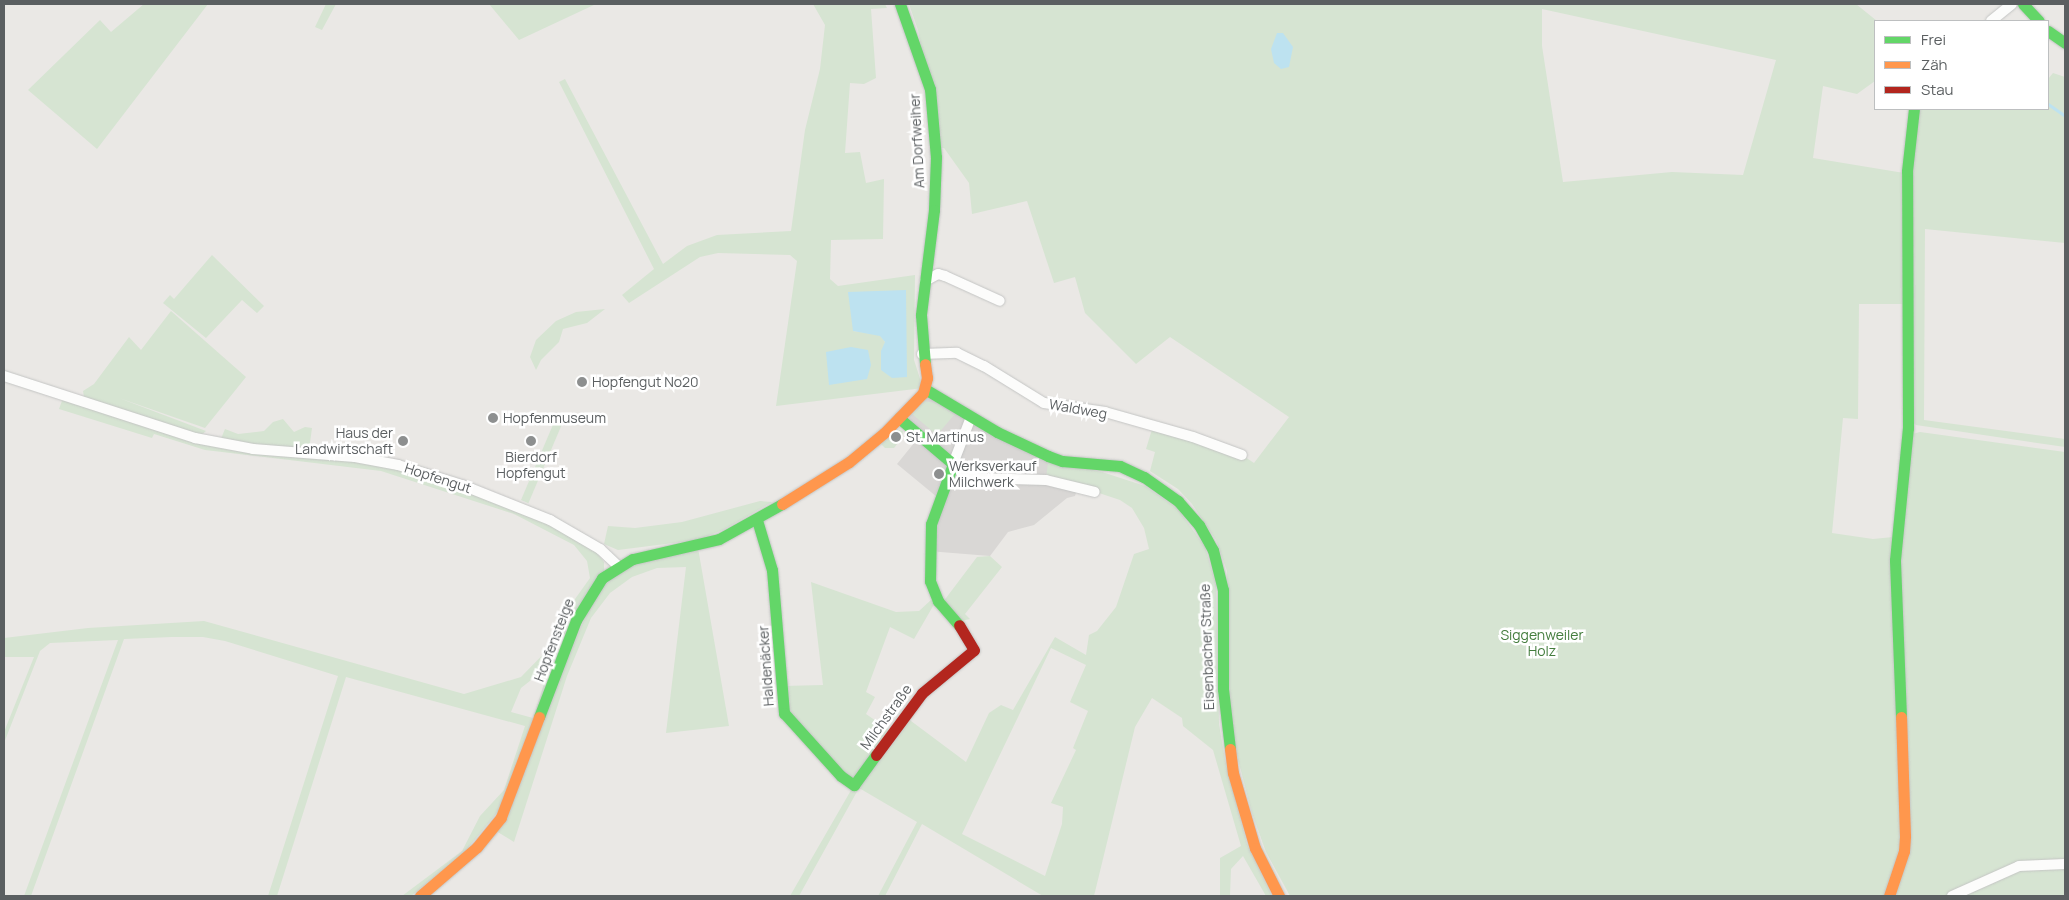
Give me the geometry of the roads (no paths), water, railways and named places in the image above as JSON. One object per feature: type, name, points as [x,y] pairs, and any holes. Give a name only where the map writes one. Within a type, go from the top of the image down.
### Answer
[{"type":"street","name":"Am Dorfweiher","points":[[900,4],[923,64],[933,124],[935,186],[921,315],[922,354],[927,378],[925,389]]},
{"type":"street","points":[[1992,20],[2012,4]]},
{"type":"street","points":[[2023,4],[2038,20]]},
{"type":"street","points":[[2049,32],[2065,43]]},
{"type":"street","points":[[1889,896],[1904,852],[1905,836],[1895,560],[1908,428],[1910,361],[1907,171],[1914,110]]},
{"type":"street","points":[[925,280],[938,274],[1000,301]]},
{"type":"street","name":"Waldweg","points":[[922,354],[957,353],[984,366],[1044,404],[1105,412],[1193,437],[1242,455]]},
{"type":"street","name":"Hopfengut","points":[[4,376],[210,442],[253,449],[368,458],[398,465],[462,485],[550,520],[600,549],[618,566]]},
{"type":"street","name":"Eisenbacher Straße","points":[[925,389],[971,417],[1057,459],[1109,464],[1144,477],[1178,500],[1199,525],[1213,550],[1223,590],[1223,689],[1232,773],[1255,848],[1279,896]]},
{"type":"street","name":"Hopfensteige","points":[[420,896],[477,847],[502,817],[581,608],[602,578],[633,558],[719,539],[757,520],[849,462],[899,418],[925,389]]},
{"type":"street","points":[[953,464],[971,417]]},
{"type":"street","points":[[899,418],[963,474],[975,478],[1046,480],[1095,492]]},
{"type":"street","name":"Milchstraße","points":[[854,784],[922,693],[974,650],[960,626],[938,601],[930,581],[931,524],[953,464]]},
{"type":"street","name":"Haldenäcker","points":[[757,520],[772,570],[784,713],[841,776],[854,784]]},
{"type":"street","points":[[1952,896],[2019,866],[2065,864]]},
{"type":"water","points":[[1277,33],[1283,33],[1293,47],[1289,67],[1281,69],[1274,63],[1271,49]]},
{"type":"water","points":[[906,290],[907,377],[892,378],[881,370],[881,351],[885,342],[880,336],[853,331],[848,292]]},
{"type":"water","points":[[851,347],[868,350],[871,365],[867,379],[829,385],[826,352]]},
{"type":"waterway","points":[[2049,105],[2065,116]]},
{"type":"place","name":"Hopfengut No20","points":[[582,382]]},
{"type":"place","name":"Hopfenmuseum","points":[[493,418]]},
{"type":"place","name":"St. Martinus","points":[[896,437]]},
{"type":"place","name":"Haus der Landwirtschaft","points":[[403,441]]},
{"type":"place","name":"Bierdorf Hopfengut","points":[[531,441]]},
{"type":"place","name":"Werksverkauf Milchwerk","points":[[939,474]]},
{"type":"park label","name":"Siggenweiler Holz","points":[[1542,644]]}]
